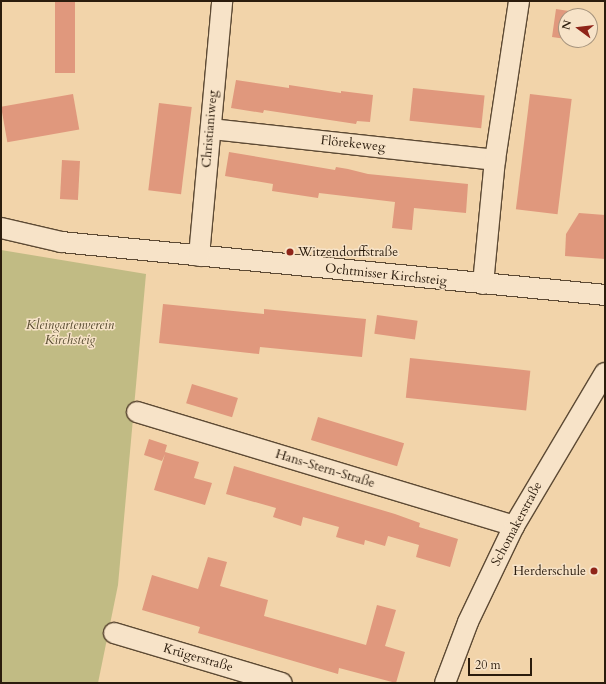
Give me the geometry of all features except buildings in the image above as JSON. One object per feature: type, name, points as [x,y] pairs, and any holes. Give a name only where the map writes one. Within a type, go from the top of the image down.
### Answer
[{"type":"street","name":"Christianiweg","points":[[199,256],[222,1]]},
{"type":"street","points":[[483,284],[495,160],[519,1]]},
{"type":"street","name":"Flörekeweg","points":[[210,129],[495,160]]},
{"type":"street","name":"Ochtmisser Kirchsteig","points":[[1,228],[62,242],[605,295]]},
{"type":"street","name":"Schomakerstraße","points":[[445,683],[468,622],[514,526],[605,373]]},
{"type":"street","name":"Hans-Stern-Straße","points":[[137,412],[514,526]]},
{"type":"street","name":"Krügerstraße","points":[[114,634],[282,683]]},
{"type":"green space","name":"Kleingartenverein Kirchsteig","points":[[1,250],[146,274],[118,585],[98,683],[1,683]]},
{"type":"place","name":"Witzendorffstraße","points":[[290,252]]},
{"type":"place","name":"Herderschule","points":[[594,571]]}]
